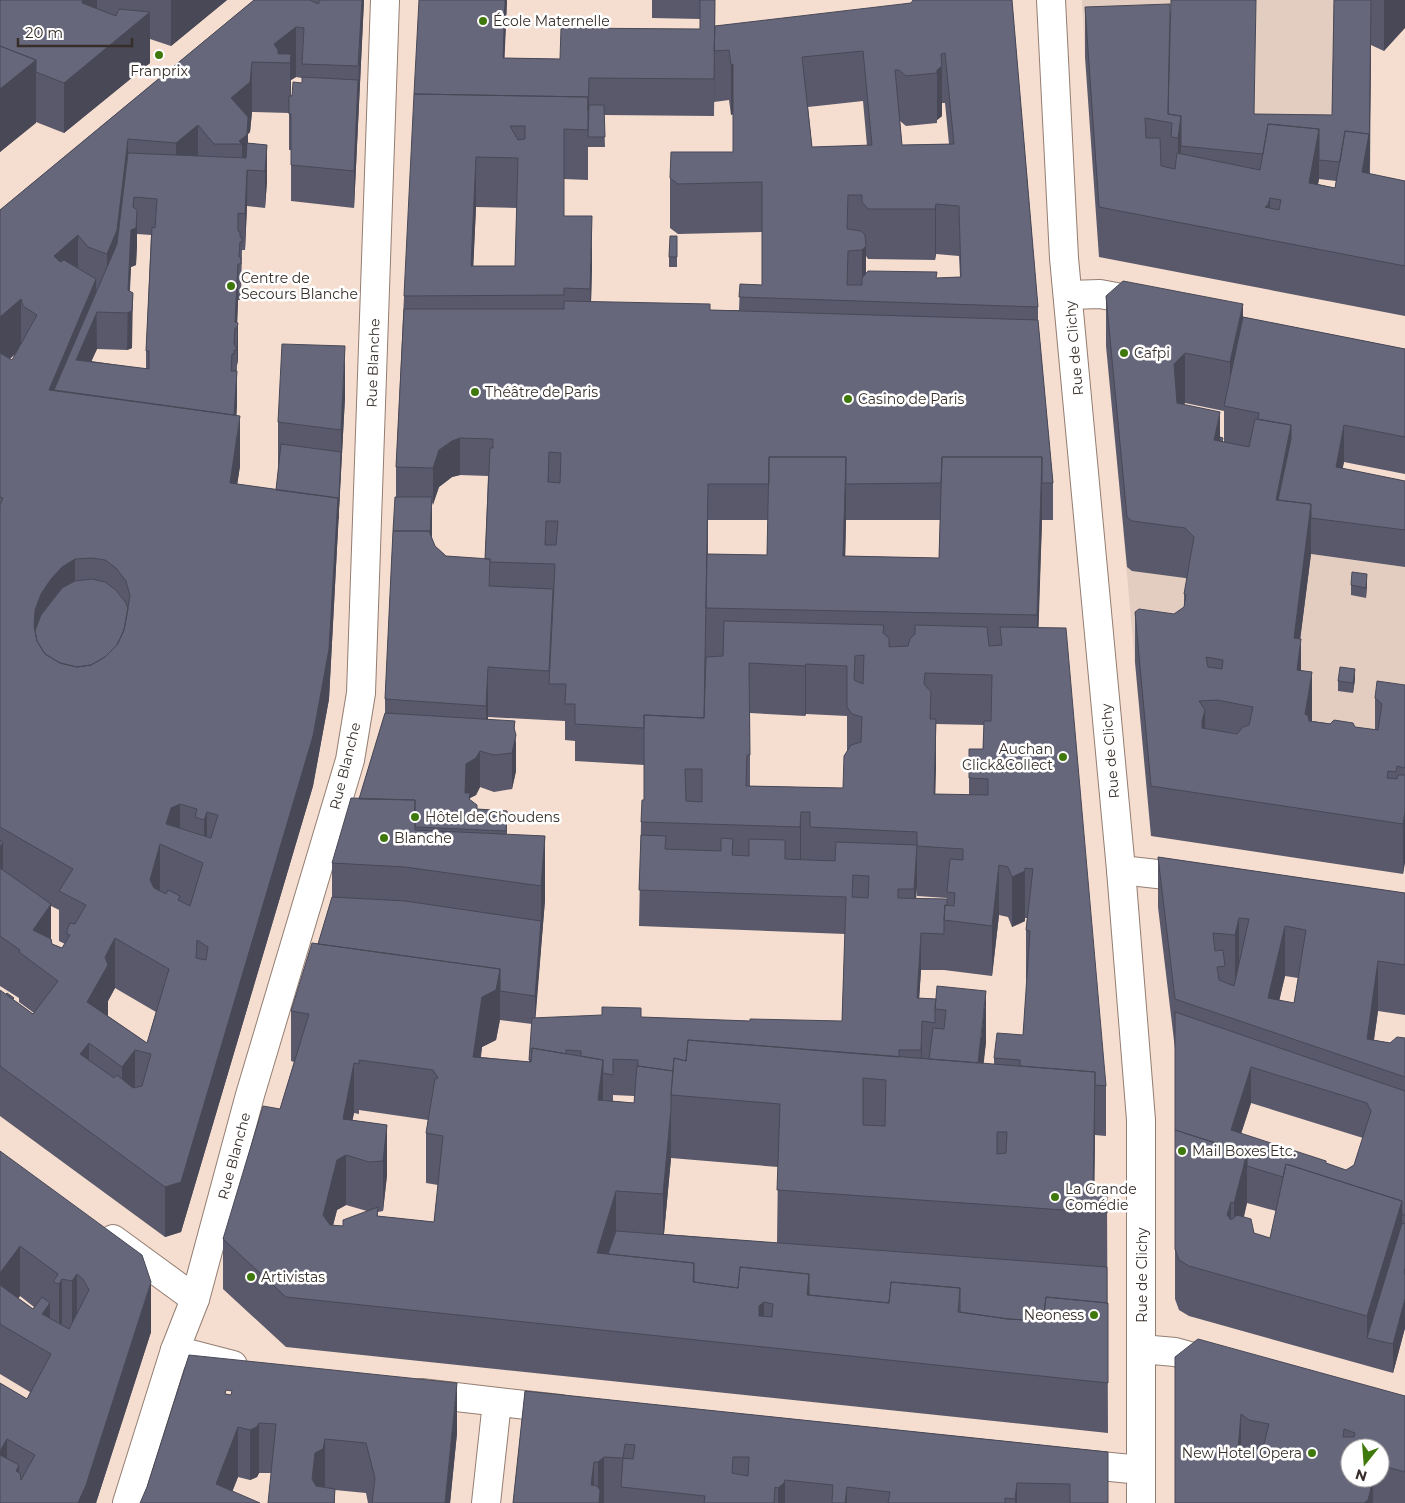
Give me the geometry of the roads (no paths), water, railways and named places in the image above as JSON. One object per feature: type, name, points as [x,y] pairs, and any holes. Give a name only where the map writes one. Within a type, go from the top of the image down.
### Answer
[{"type":"street","name":"Rue Blanche","points":[[127,1503],[175,1350],[195,1299],[250,1095],[350,760],[362,693],[385,0]]},
{"type":"street","name":"Rue de Clichy","points":[[1051,0],[1064,258],[1069,295],[1142,1120],[1141,1503]]},
{"type":"street","points":[[1069,295],[1100,294],[1166,306]]},
{"type":"street","points":[[1121,870],[1214,882]]},
{"type":"street","points":[[93,1225],[195,1299]]},
{"type":"street","points":[[1141,1349],[1175,1352],[1242,1370]]},
{"type":"street","points":[[175,1350],[258,1372]]},
{"type":"street","points":[[392,1389],[585,1412]]},
{"type":"street","points":[[486,1503],[497,1402]]},
{"type":"street","points":[[1049,1461],[1140,1470]]},
{"type":"place","name":"École Maternelle","points":[[483,21]]},
{"type":"place","name":"Franprix","points":[[159,55]]},
{"type":"place","name":"Centre de Secours Blanche","points":[[231,286]]},
{"type":"place","name":"Cafpi","points":[[1124,353]]},
{"type":"place","name":"Théâtre de Paris","points":[[475,392]]},
{"type":"place","name":"Casino de Paris","points":[[848,399]]},
{"type":"place","name":"Auchan Click&Collect","points":[[1063,757]]},
{"type":"place","name":"Hôtel de Choudens","points":[[415,817]]},
{"type":"place","name":"Blanche","points":[[384,838]]},
{"type":"place","name":"Mail Boxes Etc.","points":[[1182,1151]]},
{"type":"place","name":"La Grande Comédie","points":[[1055,1197]]},
{"type":"place","name":"Artivistas","points":[[251,1277]]},
{"type":"place","name":"Neoness","points":[[1094,1315]]},
{"type":"place","name":"New Hotel Opera","points":[[1312,1453]]}]
